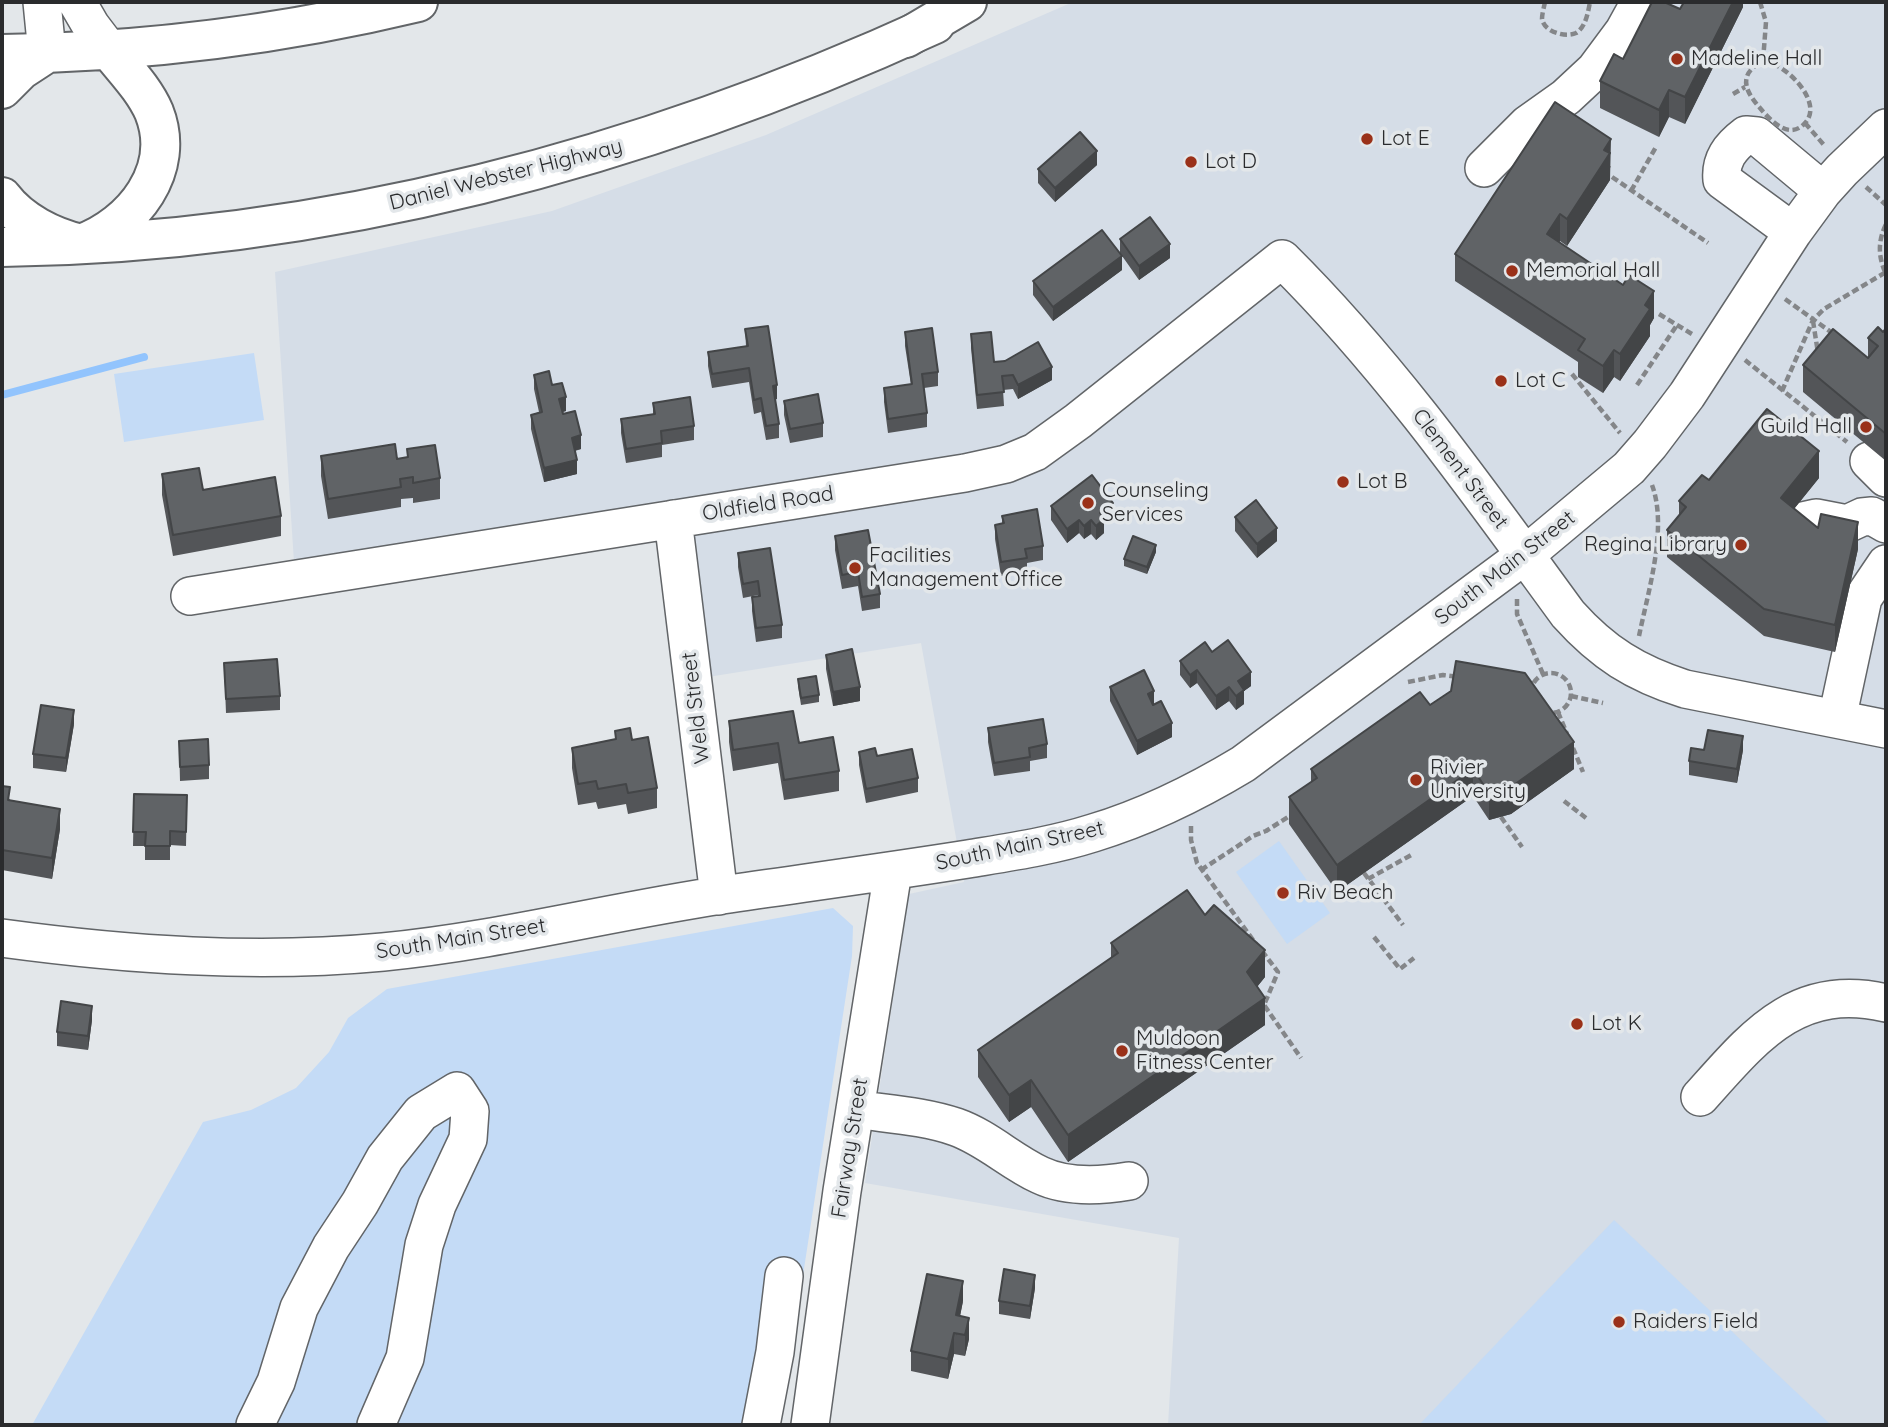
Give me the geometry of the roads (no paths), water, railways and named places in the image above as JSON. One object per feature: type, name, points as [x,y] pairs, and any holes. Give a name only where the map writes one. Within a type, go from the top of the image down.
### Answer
[{"type":"main road","points":[[2,54],[110,51],[192,43],[288,30],[418,2]]},
{"type":"main road","points":[[906,38],[967,2]]},
{"type":"main road","name":"Daniel Webster Highway","points":[[2,247],[195,236],[287,224],[480,185],[560,164],[689,123],[788,87],[985,2]]},
{"type":"main road","points":[[2,197],[15,211],[44,230],[81,244],[111,229],[134,209],[150,187],[159,161],[159,130],[155,116],[140,89],[110,51]]},
{"type":"main road","points":[[2,89],[21,70],[47,53]]},
{"type":"street","points":[[42,2],[47,53]]},
{"type":"street","points":[[77,2],[110,51]]},
{"type":"street","points":[[1484,168],[1528,124],[1566,97],[1595,70],[1624,31],[1640,2]]},
{"type":"street","name":"South Main Street","points":[[2,938],[74,947],[204,957],[335,956],[469,940],[719,896],[1032,848],[1091,834],[1149,814],[1243,764],[1525,555],[1607,488],[1650,444],[1687,395],[1793,232],[1823,191],[1886,128]]},
{"type":"street","points":[[1793,232],[1721,180],[1721,169],[1727,154],[1736,142],[1746,135],[1757,136],[1823,191]]},
{"type":"street","name":"Clement Street","points":[[1282,259],[1385,371],[1582,630],[1618,660],[1655,679],[1685,689],[1886,729]]},
{"type":"street","name":"Oldfield Road","points":[[190,596],[965,473],[1006,464],[1035,452],[1078,421],[1282,259]]},
{"type":"street","points":[[1798,522],[1816,519],[1847,524],[1872,516],[1886,524]]},
{"type":"street","name":"Weld Street","points":[[673,519],[719,896]]},
{"type":"street","points":[[1837,719],[1863,598],[1886,565]]},
{"type":"street","name":"Fairway Street","points":[[810,1425],[855,1109],[893,871]]},
{"type":"street","points":[[1700,1097],[1748,1044],[1775,1022],[1801,1008],[1829,1000],[1861,997],[1886,1003]]},
{"type":"street","points":[[254,1425],[276,1382],[299,1308],[331,1247],[385,1158],[421,1113],[457,1091],[470,1111],[468,1139],[437,1205],[424,1245],[405,1358],[376,1425]]},
{"type":"street","points":[[855,1109],[954,1126],[975,1135],[1040,1175],[1065,1183],[1089,1185],[1129,1181]]},
{"type":"street","points":[[761,1425],[775,1352],[784,1276]]},
{"type":"waterway","points":[[2,395],[144,357]]},
{"type":"place","name":"Madeline Hall","points":[[1677,59]]},
{"type":"place","name":"Lot E","points":[[1367,139]]},
{"type":"place","name":"Lot D","points":[[1191,162]]},
{"type":"place","name":"Memorial Hall","points":[[1512,271]]},
{"type":"place","name":"Lot C","points":[[1501,381]]},
{"type":"place","name":"Guild Hall","points":[[1866,427]]},
{"type":"place","name":"Lot B","points":[[1343,482]]},
{"type":"place","name":"Counseling Services","points":[[1088,503]]},
{"type":"place","name":"Regina Library","points":[[1741,545]]},
{"type":"place","name":"Facilities Management Office","points":[[855,568]]},
{"type":"place","name":"Rivier University","points":[[1416,780]]},
{"type":"place","name":"Riv Beach","points":[[1283,893]]},
{"type":"place","name":"Lot K","points":[[1577,1024]]},
{"type":"place","name":"Muldoon Fitness Center","points":[[1122,1051]]},
{"type":"place","name":"Raiders Field","points":[[1619,1322]]}]
